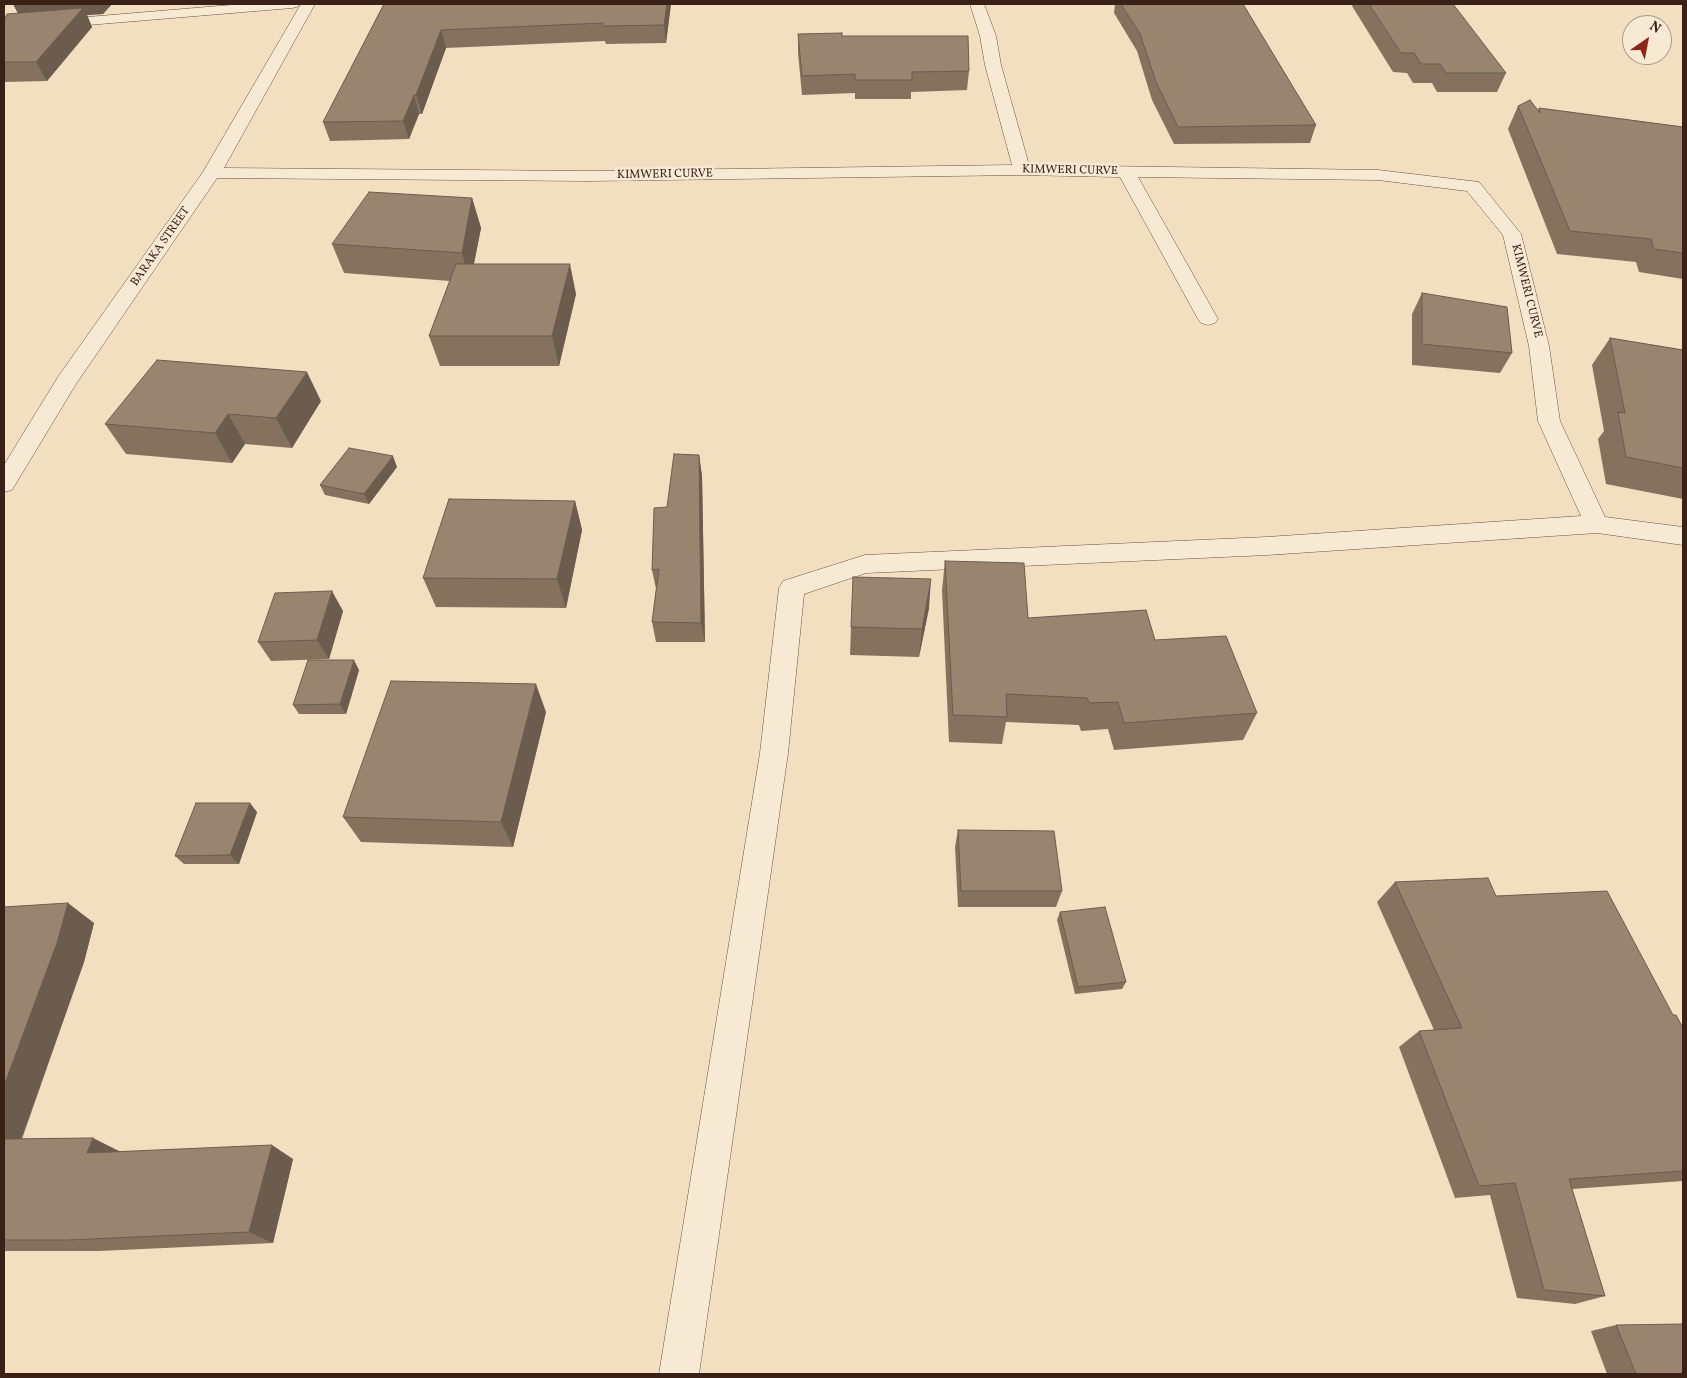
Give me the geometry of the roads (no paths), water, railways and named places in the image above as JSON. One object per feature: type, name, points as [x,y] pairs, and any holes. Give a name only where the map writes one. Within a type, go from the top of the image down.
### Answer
[{"type":"street","points":[[4,28],[292,4]]},
{"type":"street","name":"BARAKA STREET","points":[[4,484],[66,382],[212,174],[308,4]]},
{"type":"street","points":[[978,4],[1022,170]]},
{"type":"street","name":"KIMWERI CURVE","points":[[212,174],[570,176],[1022,170],[1378,175],[1474,186],[1512,234],[1539,346],[1549,421],[1597,524]]},
{"type":"street","points":[[1126,171],[1208,319]]},
{"type":"street","points":[[678,1374],[774,752],[792,588],[865,564],[1267,546],[1597,524],[1683,536]]}]
